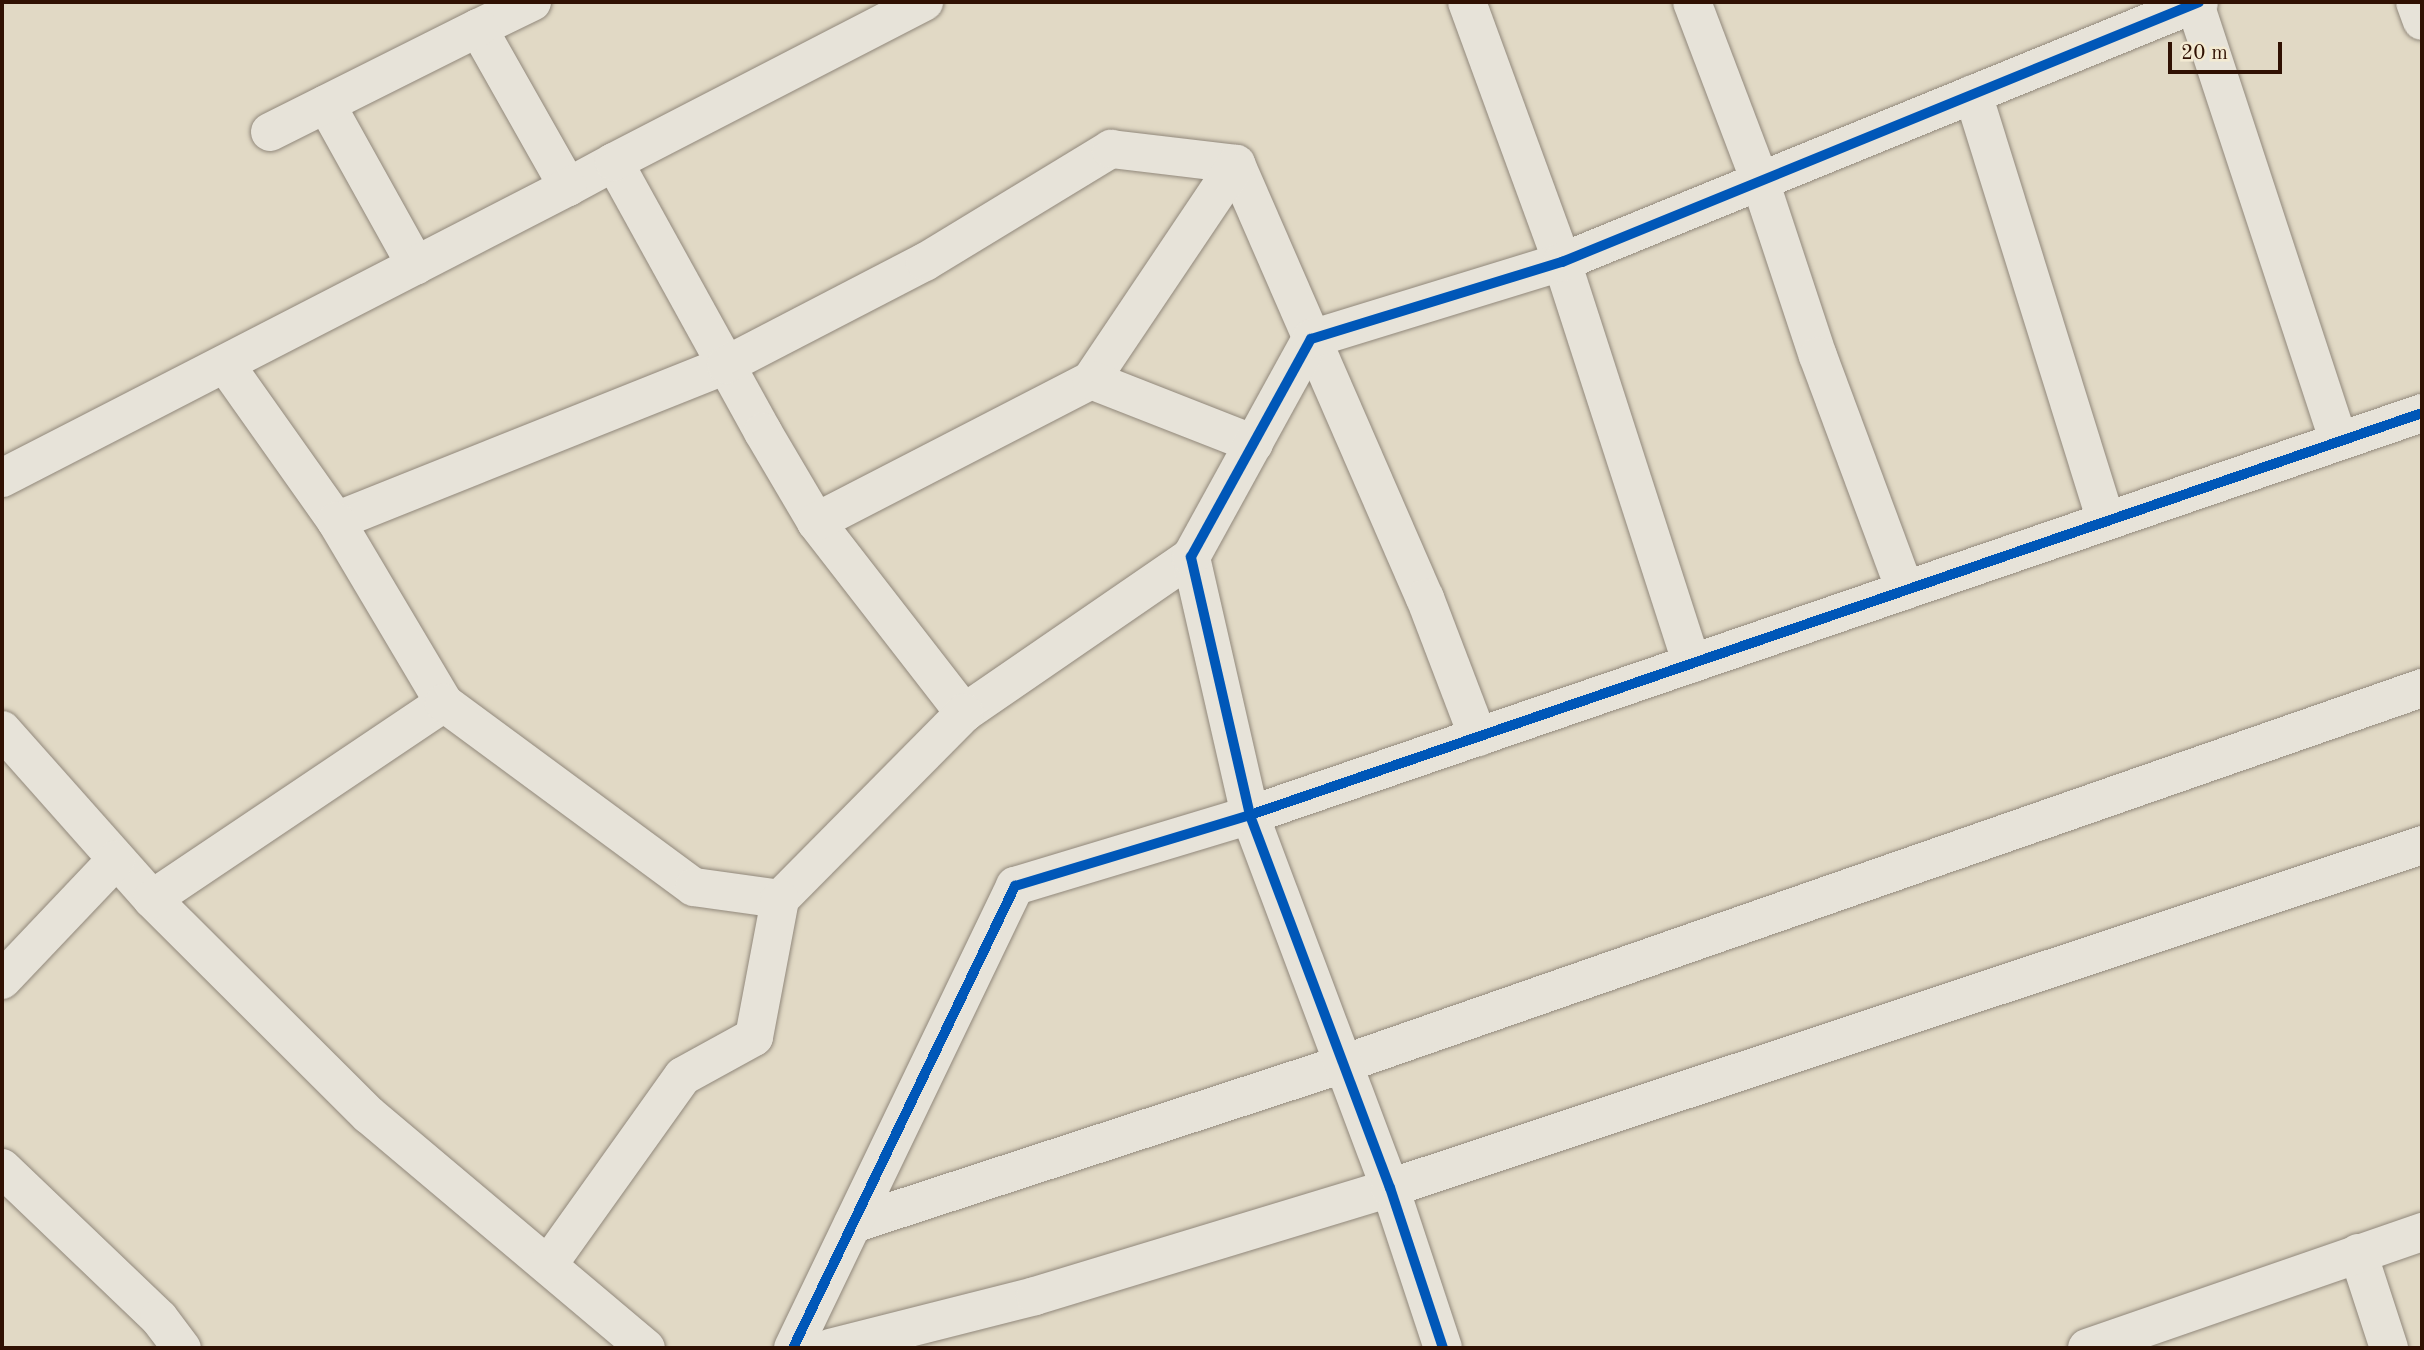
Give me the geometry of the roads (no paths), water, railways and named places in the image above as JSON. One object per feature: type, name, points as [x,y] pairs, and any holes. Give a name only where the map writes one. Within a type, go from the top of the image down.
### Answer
[{"type":"street","points":[[270,132],[532,2]]},
{"type":"street","points":[[2,478],[925,2]]},
{"type":"street","points":[[1467,2],[1562,262],[1692,664]]},
{"type":"street","points":[[1692,2],[1760,181],[1818,356],[1905,590]]},
{"type":"street","points":[[2415,2],[2422,21]]},
{"type":"street","points":[[548,1265],[684,1076],[754,1037],[780,899],[964,713],[1191,557],[1311,339],[1562,262],[2197,3],[2339,441]]},
{"type":"street","points":[[478,28],[568,187]]},
{"type":"street","points":[[1973,94],[2106,521]]},
{"type":"street","points":[[326,104],[416,266]]},
{"type":"street","points":[[336,521],[726,365],[925,262],[1111,149],[1236,164]]},
{"type":"street","points":[[614,162],[816,522],[964,713]]},
{"type":"street","points":[[1236,164],[1425,598],[1478,737]]},
{"type":"street","points":[[816,522],[1091,380],[1236,164]]},
{"type":"street","points":[[225,364],[336,521],[444,703],[694,887],[780,899]]},
{"type":"street","points":[[1091,380],[1254,444]]},
{"type":"street","points":[[793,1348],[1015,886],[1250,815],[2422,413]]},
{"type":"street","points":[[1191,557],[1250,815],[1390,1188],[1443,1348]]},
{"type":"street","points":[[853,1224],[1343,1064],[2422,688]]},
{"type":"street","points":[[152,899],[444,703]]},
{"type":"street","points":[[2,730],[152,899],[369,1115],[646,1348]]},
{"type":"street","points":[[830,1348],[1035,1296],[1390,1188],[2422,845]]},
{"type":"street","points":[[2,980],[116,860]]},
{"type":"street","points":[[2,1168],[159,1318],[182,1348]]},
{"type":"street","points":[[2087,1348],[2147,1338],[2358,1253],[2422,1232]]},
{"type":"street","points":[[2358,1253],[2389,1348]]}]
